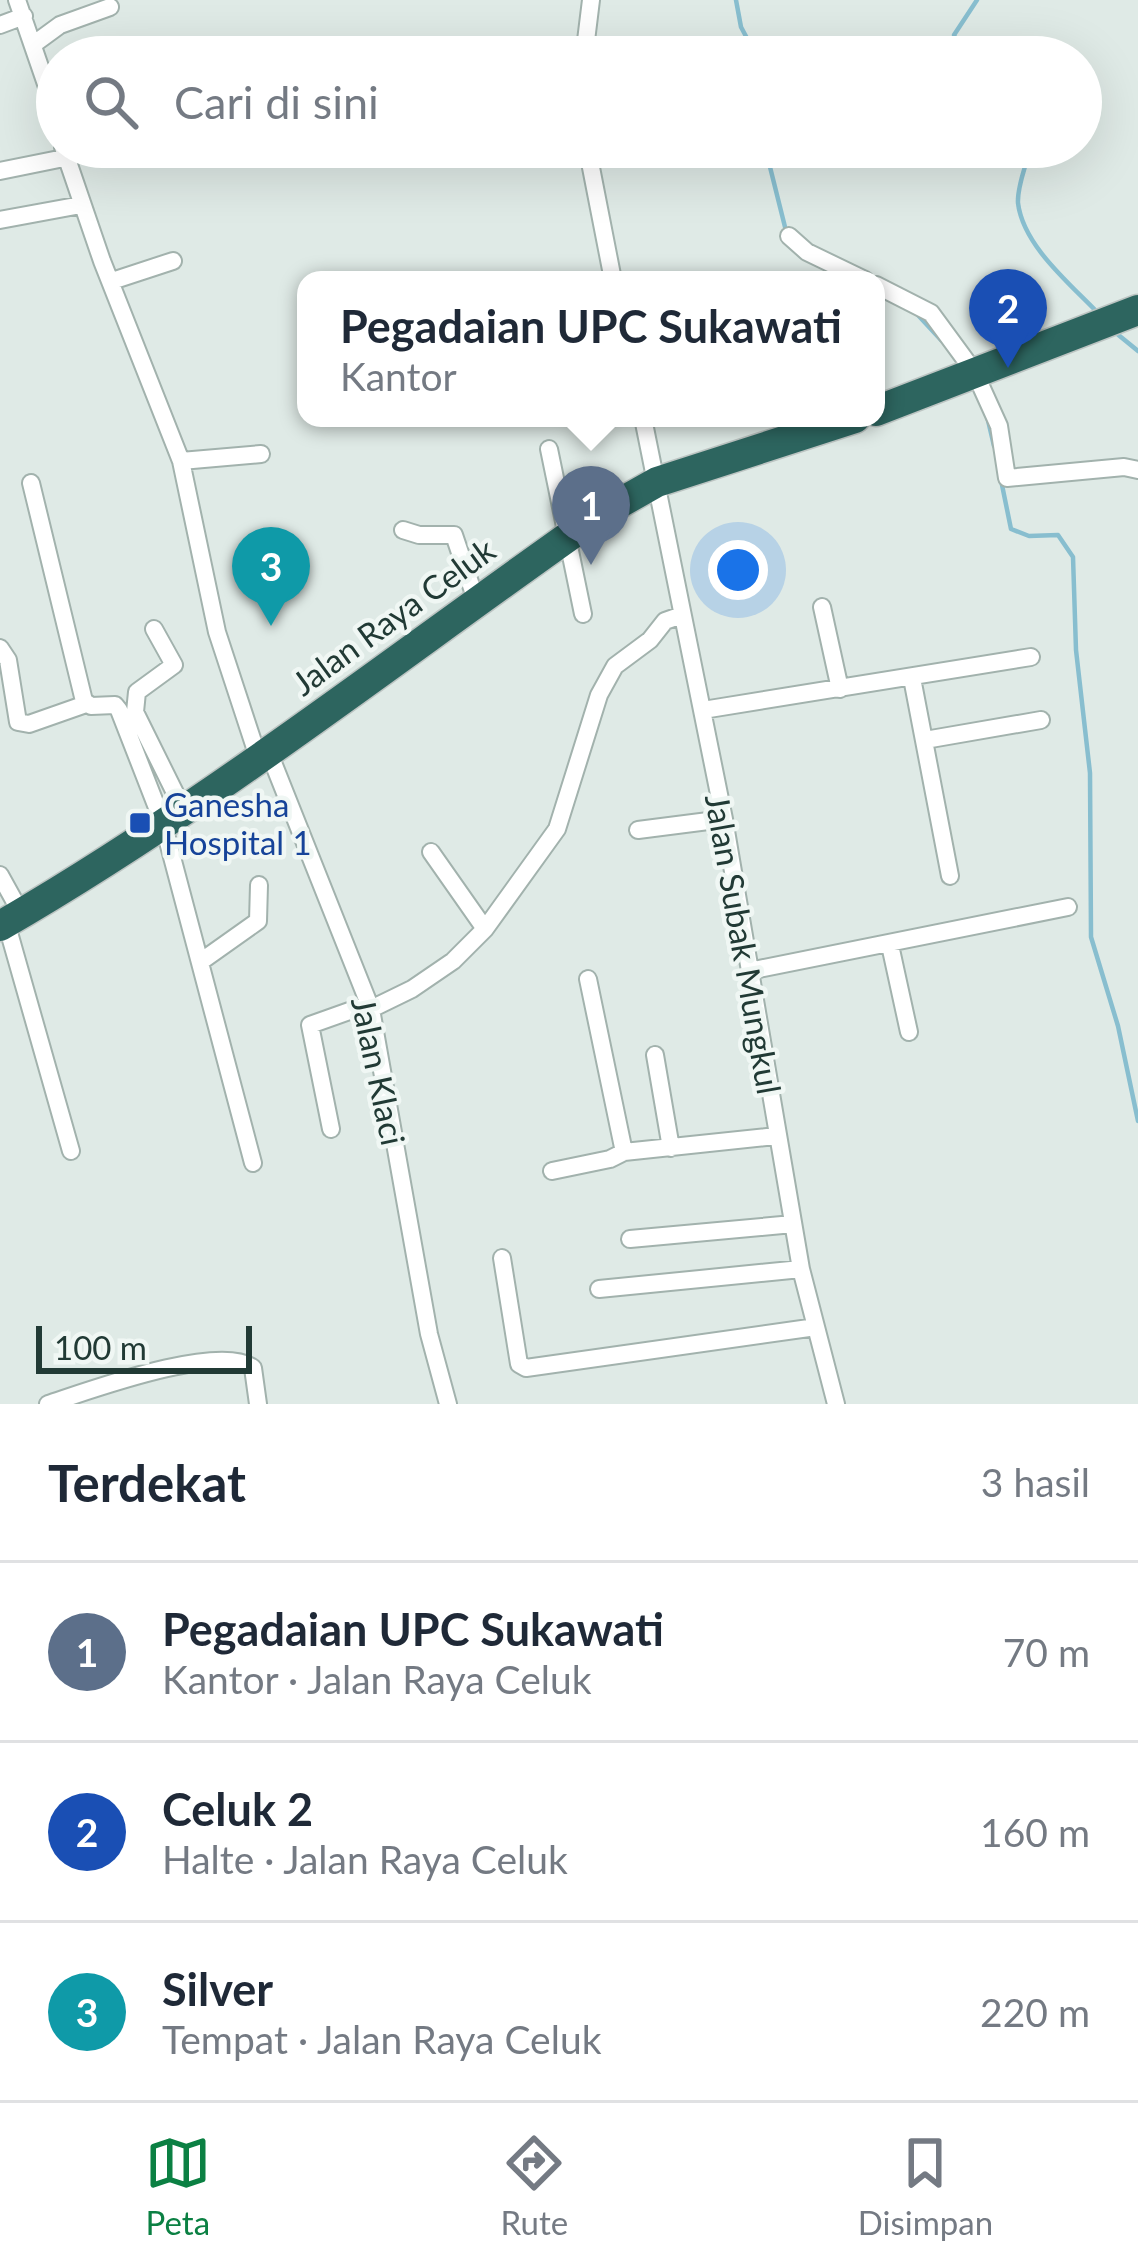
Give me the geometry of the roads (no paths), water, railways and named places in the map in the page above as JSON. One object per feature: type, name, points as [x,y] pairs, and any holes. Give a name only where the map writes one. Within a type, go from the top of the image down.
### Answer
[{"type":"highway","points":[[885,408],[1138,310]]},
{"type":"highway","name":"Jalan Raya Celuk","points":[[9,920],[263,754],[566,538],[657,482],[827,427]]},
{"type":"street","points":[[587,36],[591,0]]},
{"type":"street","points":[[45,36],[64,23],[110,7]]},
{"type":"street","points":[[0,26],[20,8],[36,50]]},
{"type":"street","points":[[0,171],[36,160]]},
{"type":"street","name":"Jalan Klaci","points":[[69,168],[181,461],[217,632],[370,1007],[429,1334],[448,1404]]},
{"type":"street","points":[[590,168],[612,271]]},
{"type":"street","points":[[0,220],[81,205]]},
{"type":"street","points":[[789,236],[847,271]]},
{"type":"street","points":[[112,281],[173,261]]},
{"type":"street","points":[[885,290],[931,313],[999,426],[1007,478],[1124,467],[1138,470]]},
{"type":"street","name":"Jalan Subak Mungkul","points":[[645,427],[724,819],[801,1269],[836,1404]]},
{"type":"street","points":[[549,449],[584,614]]},
{"type":"street","points":[[181,461],[261,454]]},
{"type":"street","points":[[31,483],[86,704]]},
{"type":"street","points":[[403,530],[454,535],[477,602]]},
{"type":"street","points":[[822,607],[840,689]]},
{"type":"street","points":[[331,1130],[310,1025],[412,989],[453,961],[485,929],[557,829],[599,695],[615,666],[650,640],[665,621],[682,616]]},
{"type":"street","points":[[154,629],[174,665],[136,692],[134,705],[174,809],[202,960],[253,1163]]},
{"type":"street","points":[[0,647],[8,660],[18,722],[29,724],[86,704],[112,704],[174,809]]},
{"type":"street","points":[[703,710],[1030,657]]},
{"type":"street","points":[[911,679],[950,876]]},
{"type":"street","points":[[925,740],[1041,720]]},
{"type":"street","points":[[638,830],[724,819]]},
{"type":"street","points":[[431,852],[485,929]]},
{"type":"street","points":[[0,875],[71,1151]]},
{"type":"street","points":[[202,960],[257,921],[259,885]]},
{"type":"street","points":[[749,971],[1068,907]]},
{"type":"street","points":[[890,945],[909,1032]]},
{"type":"street","points":[[588,979],[624,1153]]},
{"type":"street","points":[[655,1055],[671,1148]]},
{"type":"street","points":[[552,1171],[624,1153],[776,1136]]},
{"type":"street","points":[[630,1238],[793,1223]]},
{"type":"street","points":[[502,1258],[519,1364],[526,1368],[816,1327]]},
{"type":"street","points":[[598,1289],[801,1269]]},
{"type":"street","points":[[48,1404],[154,1371],[237,1359],[253,1368],[258,1404]]},
{"type":"waterway","points":[[736,0],[746,36]]},
{"type":"waterway","points":[[954,36],[977,0]]},
{"type":"waterway","points":[[770,168],[787,235]]},
{"type":"waterway","points":[[1025,168],[1018,203],[1028,234],[1096,311]]},
{"type":"waterway","points":[[916,313],[941,340]]},
{"type":"waterway","points":[[1116,333],[1138,351]]},
{"type":"waterway","points":[[987,416],[994,446]]},
{"type":"waterway","points":[[1001,480],[1011,529],[1029,536],[1058,535],[1073,557],[1076,650],[1090,773],[1091,937],[1118,1026],[1138,1121]]},
{"type":"place","name":"Celuk 2","points":[[1008,368]]},
{"type":"place","name":"Pegadaian UPC Sukawati","points":[[591,565]]},
{"type":"place","name":"Silver","points":[[271,626]]},
{"type":"place","name":"Ganesha Hospital 1","points":[[140,823]]}]
